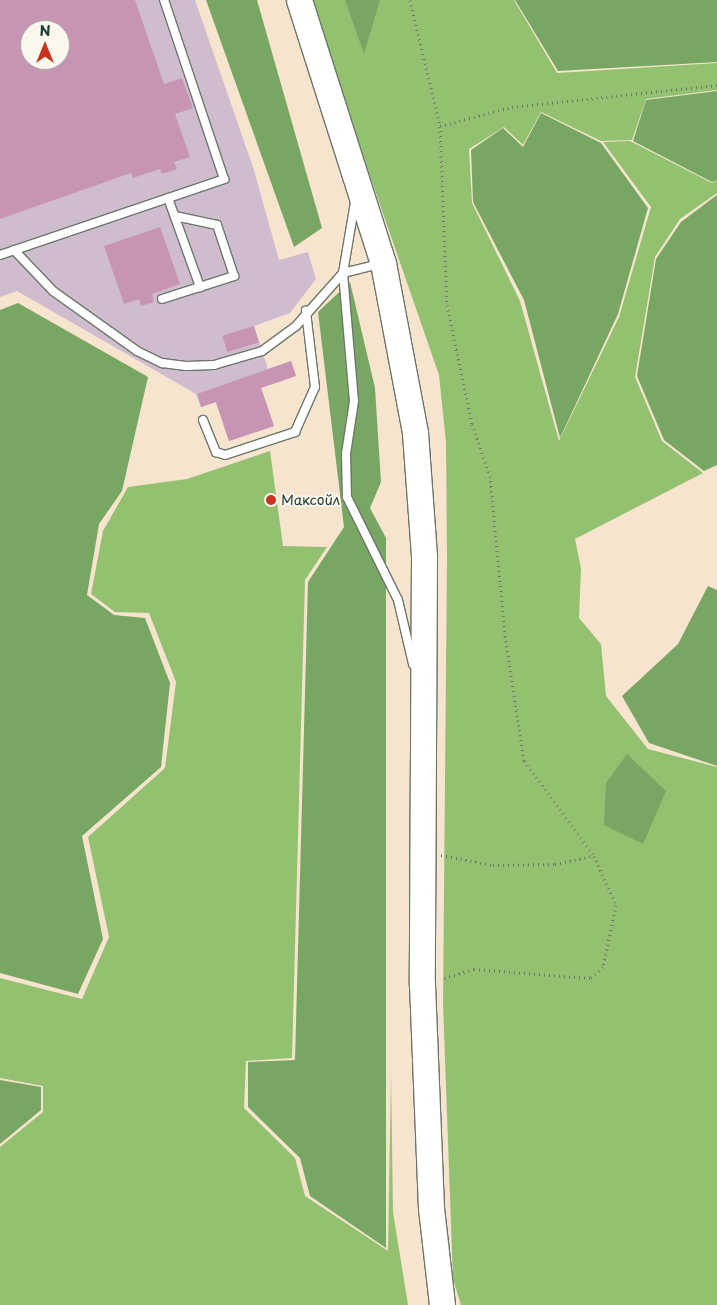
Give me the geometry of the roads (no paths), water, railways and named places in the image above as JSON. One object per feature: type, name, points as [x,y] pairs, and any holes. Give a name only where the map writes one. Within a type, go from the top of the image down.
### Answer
[{"type":"main road","points":[[299,0],[383,263],[406,371],[419,471],[424,556],[422,984],[431,1208],[442,1305]]},
{"type":"lane","points":[[0,255],[224,179],[164,0]]},
{"type":"lane","points":[[359,183],[343,273],[354,401],[346,454],[347,497],[398,600],[424,719]]},
{"type":"lane","points":[[168,198],[200,287]]},
{"type":"lane","points":[[162,300],[234,276],[217,225],[175,216]]},
{"type":"lane","points":[[14,250],[53,290],[162,363],[214,365],[262,351],[290,331],[306,311],[343,273],[383,263]]},
{"type":"lane","points":[[203,420],[216,452],[225,455],[295,432],[315,387],[306,311]]},
{"type":"place","name":"Максойл","points":[[271,500]]}]
